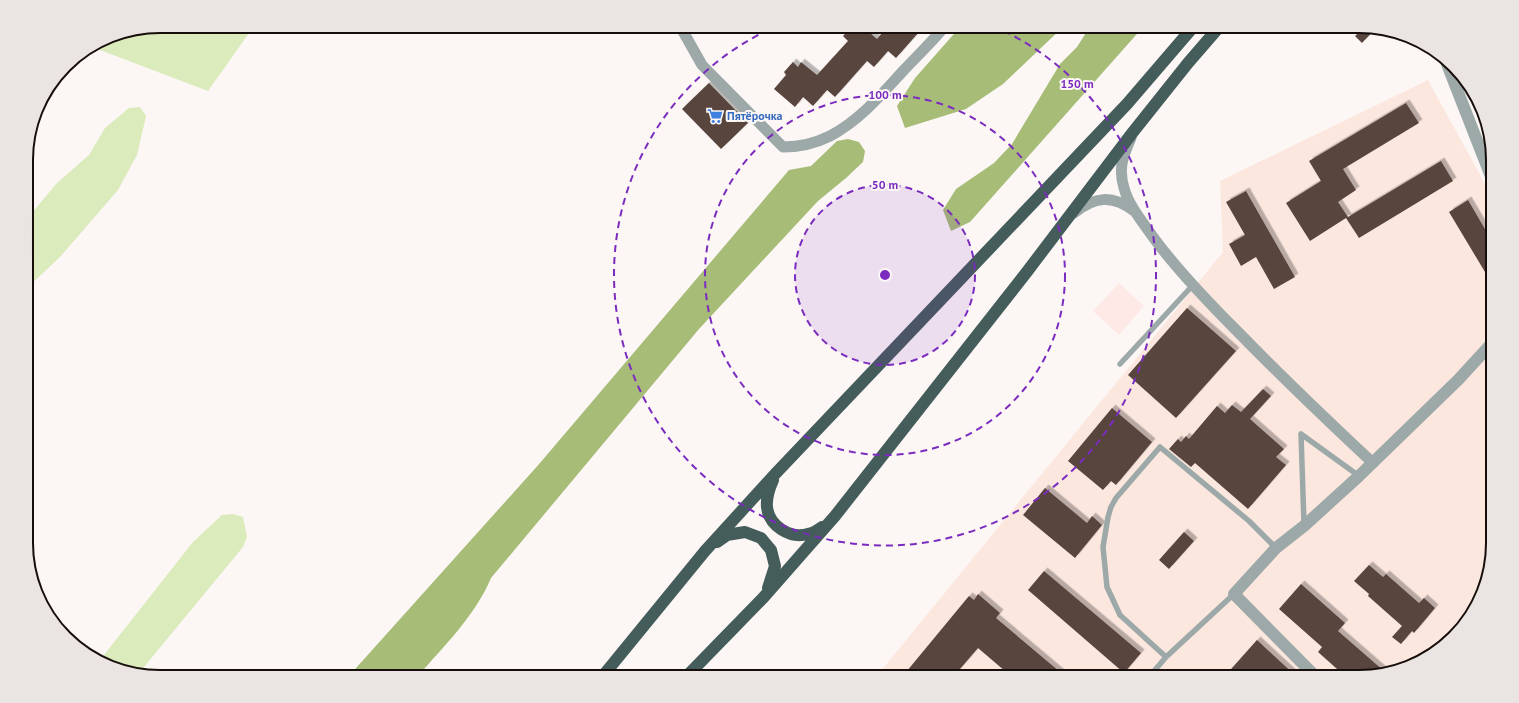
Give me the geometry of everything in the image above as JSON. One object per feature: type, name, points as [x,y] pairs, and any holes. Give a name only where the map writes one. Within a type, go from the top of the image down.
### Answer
[{"type":"highway","points":[[608,670],[705,551],[777,472],[1127,104],[1188,33]]},
{"type":"highway","points":[[693,670],[763,598],[835,516],[1071,216],[1133,132],[1214,33]]},
{"type":"highway","points":[[777,472],[768,491],[767,508],[772,521],[782,531],[795,535],[808,534],[820,528],[835,516]]},
{"type":"highway","points":[[705,551],[727,535],[746,532],[761,538],[771,550],[775,566],[771,582],[763,598]]},
{"type":"street","points":[[684,33],[702,65],[783,147],[793,147],[819,141],[850,123],[880,95],[938,33]]},
{"type":"street","points":[[1450,71],[1486,164]]},
{"type":"street","points":[[1133,132],[1121,166],[1124,189],[1128,200],[1168,257],[1283,379],[1373,463]]},
{"type":"street","points":[[1071,216],[1088,204],[1106,199],[1115,200],[1125,204],[1136,212]]},
{"type":"street","points":[[1309,670],[1234,594],[1276,548],[1304,526],[1373,463],[1458,380],[1486,350]]},
{"type":"lane","points":[[1120,364],[1193,285]]},
{"type":"lane","points":[[1304,526],[1301,434],[1359,476]]},
{"type":"lane","points":[[1166,656],[1120,615],[1107,587],[1103,548],[1108,517],[1116,498],[1160,447],[1249,521],[1276,548]]},
{"type":"lane","points":[[1155,670],[1166,656],[1234,594]]},
{"type":"shaded area","points":[[1428,80],[1486,186],[1486,543],[1484,567],[1479,584],[1469,606],[1460,620],[1449,633],[1422,653],[1392,666],[1367,670],[882,670],[1223,252],[1220,181]]},
{"type":"shaded area","points":[[1119,283],[1144,306],[1119,335],[1093,311]]},
{"type":"green space","points":[[249,33],[208,91],[98,49],[127,37],[144,34]]},
{"type":"green space","points":[[955,33],[1057,33],[1003,84],[966,109],[905,128],[897,106],[915,78]]},
{"type":"green space","points":[[1086,33],[1138,33],[970,222],[951,231],[943,210],[956,189],[994,163],[1012,144],[1060,64],[1077,47]]},
{"type":"green space","points":[[140,107],[146,116],[137,155],[118,190],[60,257],[33,282],[33,212],[57,183],[89,155],[105,128],[129,108]]},
{"type":"green space","points":[[848,139],[859,142],[865,151],[863,162],[818,201],[699,329],[491,578],[468,618],[423,670],[354,670],[540,463],[789,170],[811,166],[837,141]]},
{"type":"green space","points":[[233,514],[243,517],[247,537],[243,547],[142,669],[127,666],[103,656],[193,542],[222,515]]},
{"type":"building","points":[[846,33],[870,33],[877,39],[882,33],[918,33],[896,58],[888,51],[874,67],[867,61],[835,97],[827,90],[813,106],[803,97],[795,107],[774,89],[786,75],[784,72],[793,62],[798,67],[801,62],[817,75],[848,41],[843,36]]},
{"type":"building","points":[[1358,33],[1371,34],[1362,43],[1355,36]]},
{"type":"building","name":"Пятёрочка","points":[[709,83],[748,123],[721,149],[682,109]]},
{"type":"building","points":[[1406,103],[1419,123],[1343,169],[1356,190],[1338,202],[1348,217],[1441,161],[1453,181],[1359,238],[1346,218],[1310,241],[1286,203],[1321,181],[1309,161]]},
{"type":"building","points":[[1246,191],[1295,277],[1274,289],[1256,257],[1241,266],[1229,244],[1245,235],[1226,202]]},
{"type":"building","points":[[1468,200],[1486,231],[1485,272],[1449,212]]},
{"type":"building","points":[[1187,308],[1236,351],[1176,418],[1128,375]]},
{"type":"building","points":[[1263,389],[1271,396],[1250,419],[1284,449],[1276,457],[1286,465],[1248,509],[1195,463],[1191,467],[1169,449],[1178,439],[1181,442],[1186,436],[1189,439],[1217,406],[1225,413],[1232,405],[1241,412]]},
{"type":"building","points":[[1112,408],[1152,442],[1116,485],[1111,481],[1103,490],[1068,461]]},
{"type":"building","points":[[1045,488],[1087,523],[1092,516],[1102,525],[1075,558],[1023,515]]},
{"type":"building","points":[[1184,532],[1194,541],[1169,569],[1159,560]]},
{"type":"building","points":[[1369,565],[1383,577],[1386,574],[1419,603],[1424,598],[1435,608],[1414,633],[1412,631],[1401,644],[1392,637],[1402,626],[1368,596],[1369,594],[1354,581]]},
{"type":"building","points":[[1044,571],[1141,653],[1127,670],[1121,670],[1028,590]]},
{"type":"building","points":[[1301,584],[1345,623],[1338,631],[1381,668],[1338,670],[1318,652],[1322,647],[1279,609]]},
{"type":"building","points":[[978,594],[1000,613],[996,618],[1058,670],[1004,670],[978,648],[959,670],[908,670],[969,596],[974,600]]},
{"type":"building","points":[[1257,640],[1289,670],[1230,670]]},
{"type":"place","name":"Пятёрочка","points":[[715,116]]}]
